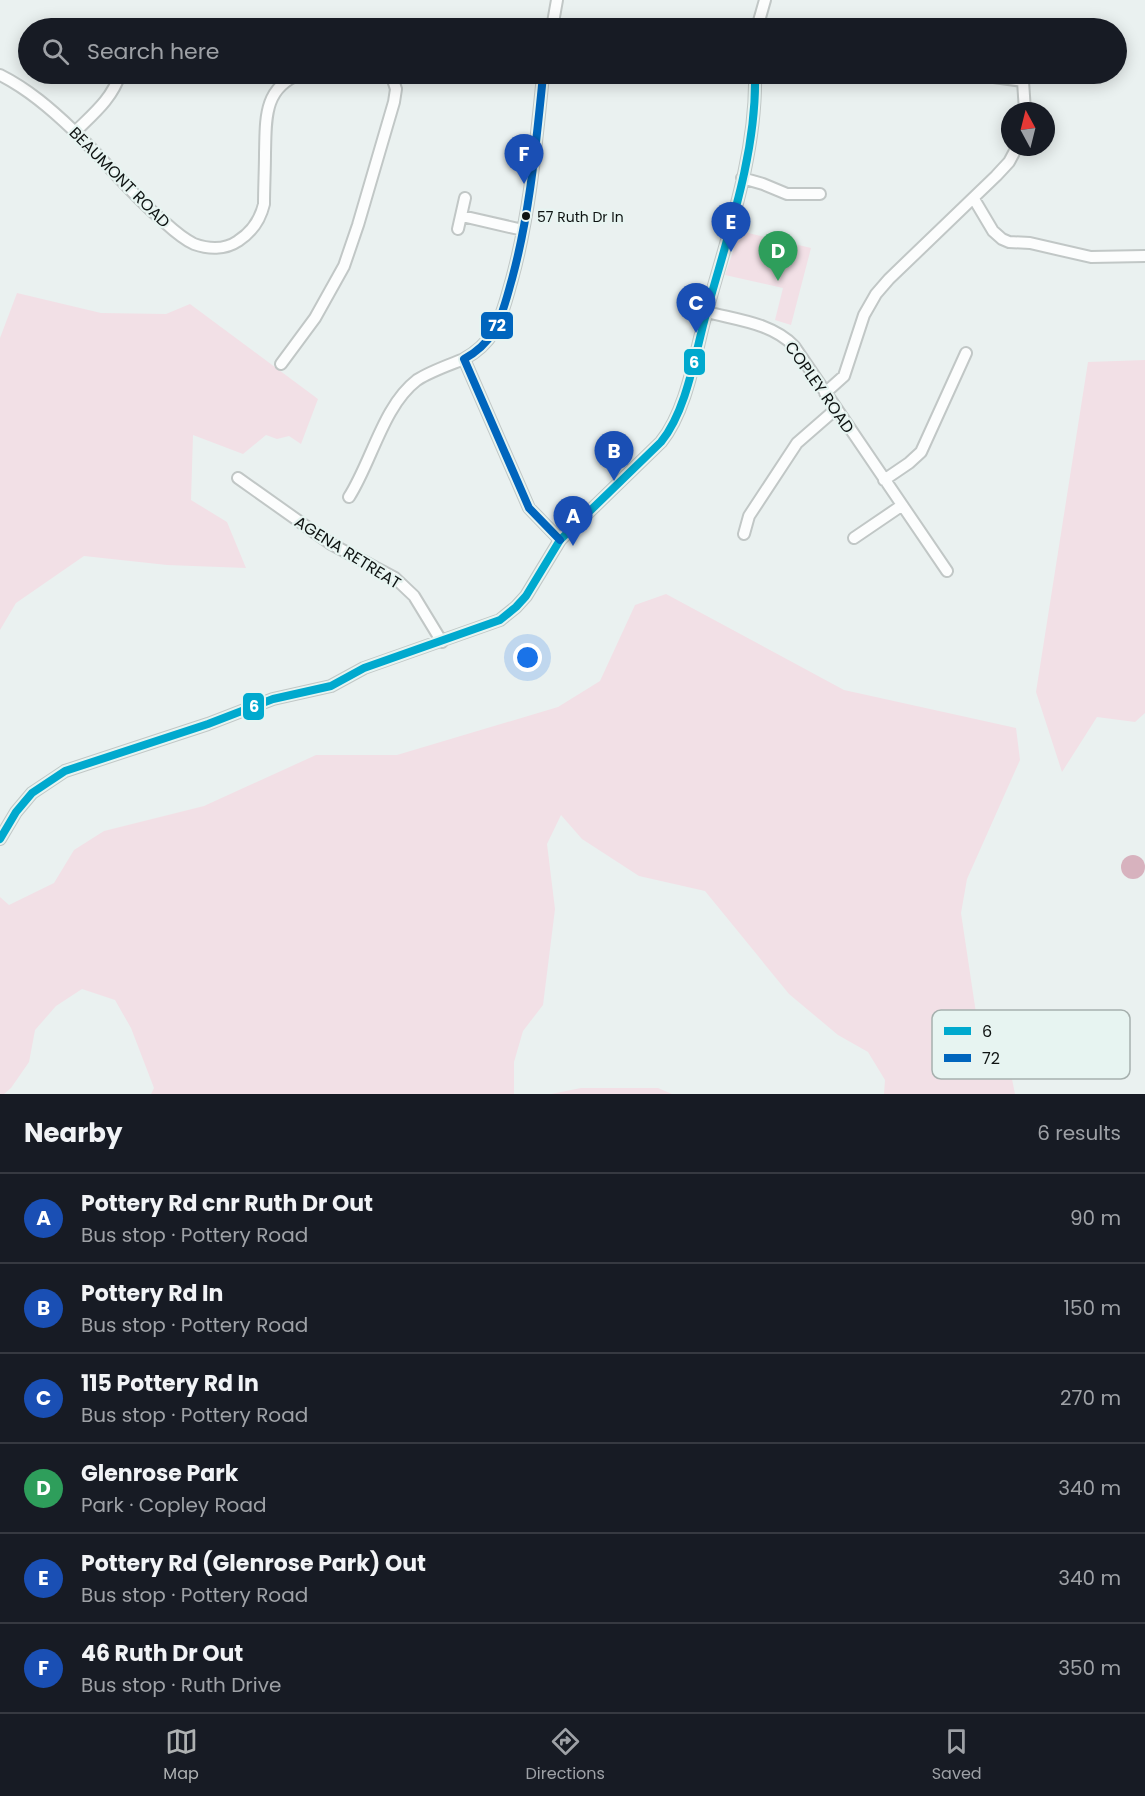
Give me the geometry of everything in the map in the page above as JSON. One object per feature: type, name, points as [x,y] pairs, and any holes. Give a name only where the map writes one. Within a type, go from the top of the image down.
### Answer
[{"type":"street","points":[[553,18],[556,0]]},
{"type":"street","points":[[760,18],[765,0]]},
{"type":"street","name":"BEAUMONT ROAD","points":[[0,75],[18,84],[38,99],[75,132],[144,204],[183,237],[205,247],[226,247],[234,244],[250,232],[261,215],[264,204],[267,112],[274,94],[282,84]]},
{"type":"street","points":[[75,132],[104,104],[116,84]]},
{"type":"street","points":[[281,364],[315,318],[333,287],[350,249],[394,102],[395,84]]},
{"type":"street","points":[[349,497],[394,406],[405,391],[420,379],[477,352],[495,330],[508,294],[523,230],[543,84]]},
{"type":"street","points":[[0,839],[16,812],[32,793],[65,771],[208,724],[273,699],[331,686],[364,668],[500,620],[526,596],[560,540],[669,433],[679,410],[742,178],[755,118],[755,84]]},
{"type":"street","points":[[1023,84],[1024,102]]},
{"type":"street","points":[[825,393],[844,376],[864,315],[876,294],[974,199],[1012,156]]},
{"type":"street","points":[[742,178],[787,194],[820,194]]},
{"type":"street","points":[[458,230],[465,198]]},
{"type":"street","points":[[974,199],[993,231],[1002,239],[1091,257],[1145,256]]},
{"type":"street","points":[[462,216],[523,230]]},
{"type":"street","name":"COPLEY ROAD","points":[[707,312],[767,328],[785,337],[794,346],[947,571]]},
{"type":"street","points":[[884,480],[921,452],[966,353]]},
{"type":"street","points":[[464,359],[529,508],[560,540]]},
{"type":"street","points":[[744,534],[749,516],[797,443],[836,409]]},
{"type":"street","name":"AGENA RETREAT","points":[[238,478],[331,544],[406,586],[424,610],[442,642]]},
{"type":"street","points":[[854,538],[901,506]]},
{"type":"shaded area","points":[[740,231],[811,248],[791,325],[775,320],[783,288],[725,275]]},
{"type":"shaded area","points":[[17,293],[101,313],[166,314],[190,304],[318,399],[301,444],[289,436],[277,439],[266,435],[243,454],[193,435],[191,500],[227,522],[246,568],[167,565],[84,556],[16,603],[0,630],[0,338]]},
{"type":"shaded area","points":[[1145,360],[1145,713],[1135,722],[1097,717],[1062,772],[1036,692],[1088,362]]},
{"type":"shaded area","points":[[666,594],[844,690],[1016,728],[1020,760],[967,879],[961,913],[976,1010],[932,1010],[932,1079],[1012,1079],[1015,1094],[884,1094],[885,1080],[868,1052],[838,1035],[789,994],[705,891],[639,876],[582,839],[561,815],[547,844],[555,909],[543,1005],[523,1031],[514,1062],[514,1094],[151,1094],[154,1088],[131,1028],[115,1000],[82,989],[56,1006],[35,1030],[29,1062],[11,1088],[4,1094],[0,1094],[0,897],[9,905],[54,883],[74,850],[104,831],[204,806],[316,755],[397,755],[558,707],[600,681],[635,605]]},
{"type":"shaded area","points":[[1133,855],[1141,859],[1145,867],[1141,875],[1133,879],[1125,875],[1121,867],[1125,859]]},
{"type":"shaded area","points":[[581,1088],[658,1088],[672,1094],[551,1094]]},
{"type":"transit line","name":"72","points":[[542,84],[528,203],[512,279],[494,331],[481,347],[464,359],[529,508],[560,540]]},
{"type":"transit line","name":"6","points":[[0,839],[16,812],[32,793],[65,771],[208,724],[273,699],[331,686],[364,668],[500,620],[516,607],[526,596],[560,540],[661,442],[677,414],[689,381],[739,195],[751,134],[755,84]]},
{"type":"place","name":"46 Ruth Dr Out","points":[[524,184]]},
{"type":"place","name":"57 Ruth Dr In","points":[[526,216]]},
{"type":"place","name":"Pottery Rd (Glenrose Park) Out","points":[[731,252]]},
{"type":"place","name":"Glenrose Park","points":[[778,281]]},
{"type":"place","name":"115 Pottery Rd In","points":[[696,333]]},
{"type":"place","name":"Pottery Rd In","points":[[614,481]]},
{"type":"place","name":"Pottery Rd cnr Ruth Dr Out","points":[[573,546]]}]
